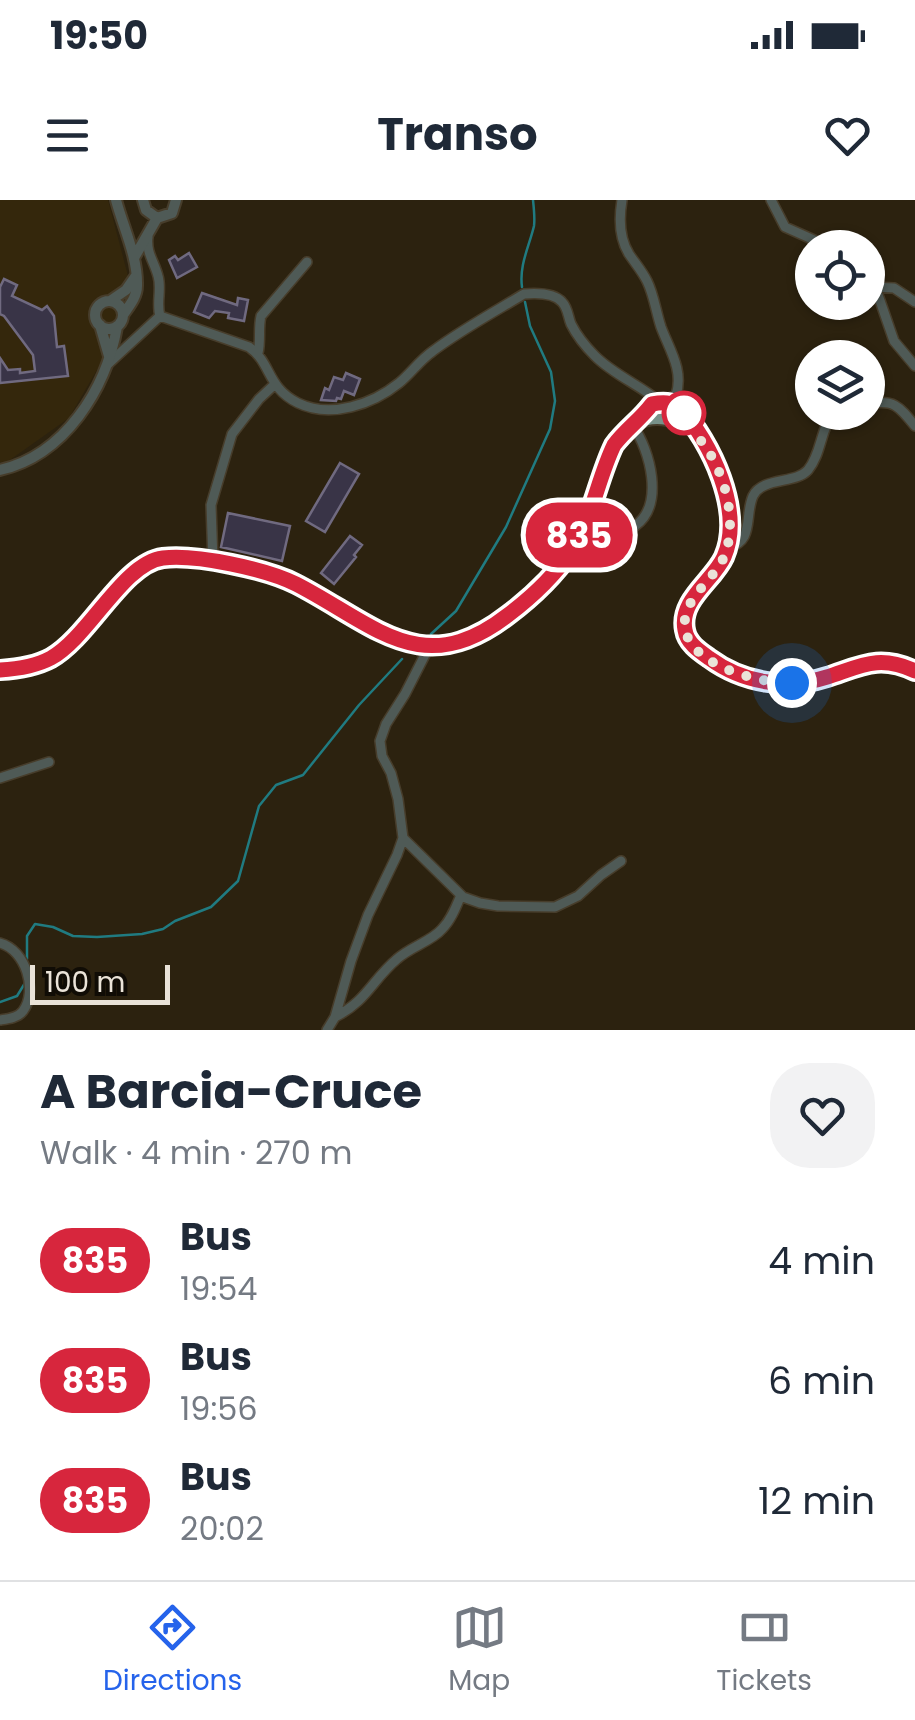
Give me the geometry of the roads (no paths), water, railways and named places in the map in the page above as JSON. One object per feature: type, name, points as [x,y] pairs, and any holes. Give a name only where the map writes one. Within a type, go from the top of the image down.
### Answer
[{"type":"main road","points":[[0,670],[35,664],[66,648],[145,564],[168,557],[275,574],[389,636],[429,647],[453,645],[492,628],[533,595],[556,570],[575,545],[614,445],[632,426],[650,418],[671,419],[701,438],[728,502],[727,548],[716,571],[688,607],[684,623],[693,645],[723,668],[752,679],[782,684],[813,680],[864,663],[893,663],[915,671]]},
{"type":"street","points":[[108,361],[97,310],[126,290],[142,240],[155,223],[172,213],[176,200]]},
{"type":"street","points":[[155,223],[147,240],[160,285],[160,316],[258,353],[274,385],[302,406],[338,409],[372,400],[402,381],[432,352],[524,294],[532,293],[562,301],[582,341],[608,368],[660,402],[676,395],[676,362],[660,326],[648,282],[624,241],[620,227],[622,200]]},
{"type":"street","points":[[771,200],[785,227],[795,231]]},
{"type":"street","points":[[0,470],[16,467],[58,440],[80,415],[108,361],[117,327],[134,299],[137,286],[117,205],[143,201],[155,223]]},
{"type":"street","points":[[135,268],[142,262],[153,265]]},
{"type":"street","points":[[258,353],[261,316],[307,262]]},
{"type":"street","points":[[885,286],[915,302]]},
{"type":"street","points":[[110,301],[120,306],[123,315]]},
{"type":"street","points":[[108,361],[160,316]]},
{"type":"street","points":[[885,319],[894,341],[915,366]]},
{"type":"street","points":[[100,325],[108,329],[117,327]]},
{"type":"street","points":[[214,562],[211,505],[232,434],[274,385]]},
{"type":"street","points":[[885,402],[894,404],[915,426]]},
{"type":"street","points":[[575,545],[620,534],[640,522],[646,512],[652,481],[646,450],[632,426]]},
{"type":"street","points":[[727,548],[744,539],[756,491],[808,470],[824,430]]},
{"type":"street","points":[[327,1030],[335,1017],[368,916],[402,838],[398,799],[380,741],[429,647]]},
{"type":"street","points":[[0,778],[49,762]]},
{"type":"street","points":[[402,838],[461,895],[480,904],[498,906],[555,908],[578,896],[621,861]]},
{"type":"street","points":[[335,1017],[363,998],[404,952],[444,928],[461,895]]},
{"type":"street","points":[[0,943],[20,956],[29,985],[23,1011],[0,1020]]},
{"type":"waterway","points":[[522,287],[523,264],[534,226],[533,200]]},
{"type":"waterway","points":[[431,634],[456,611],[506,527],[550,429],[555,401],[551,372],[530,326],[525,302]]},
{"type":"waterway","points":[[27,959],[27,936],[35,924],[73,936],[142,934],[211,907],[238,881],[259,806],[276,785],[303,775],[402,659]]},
{"type":"waterway","points":[[0,1002],[17,996],[25,983]]}]
